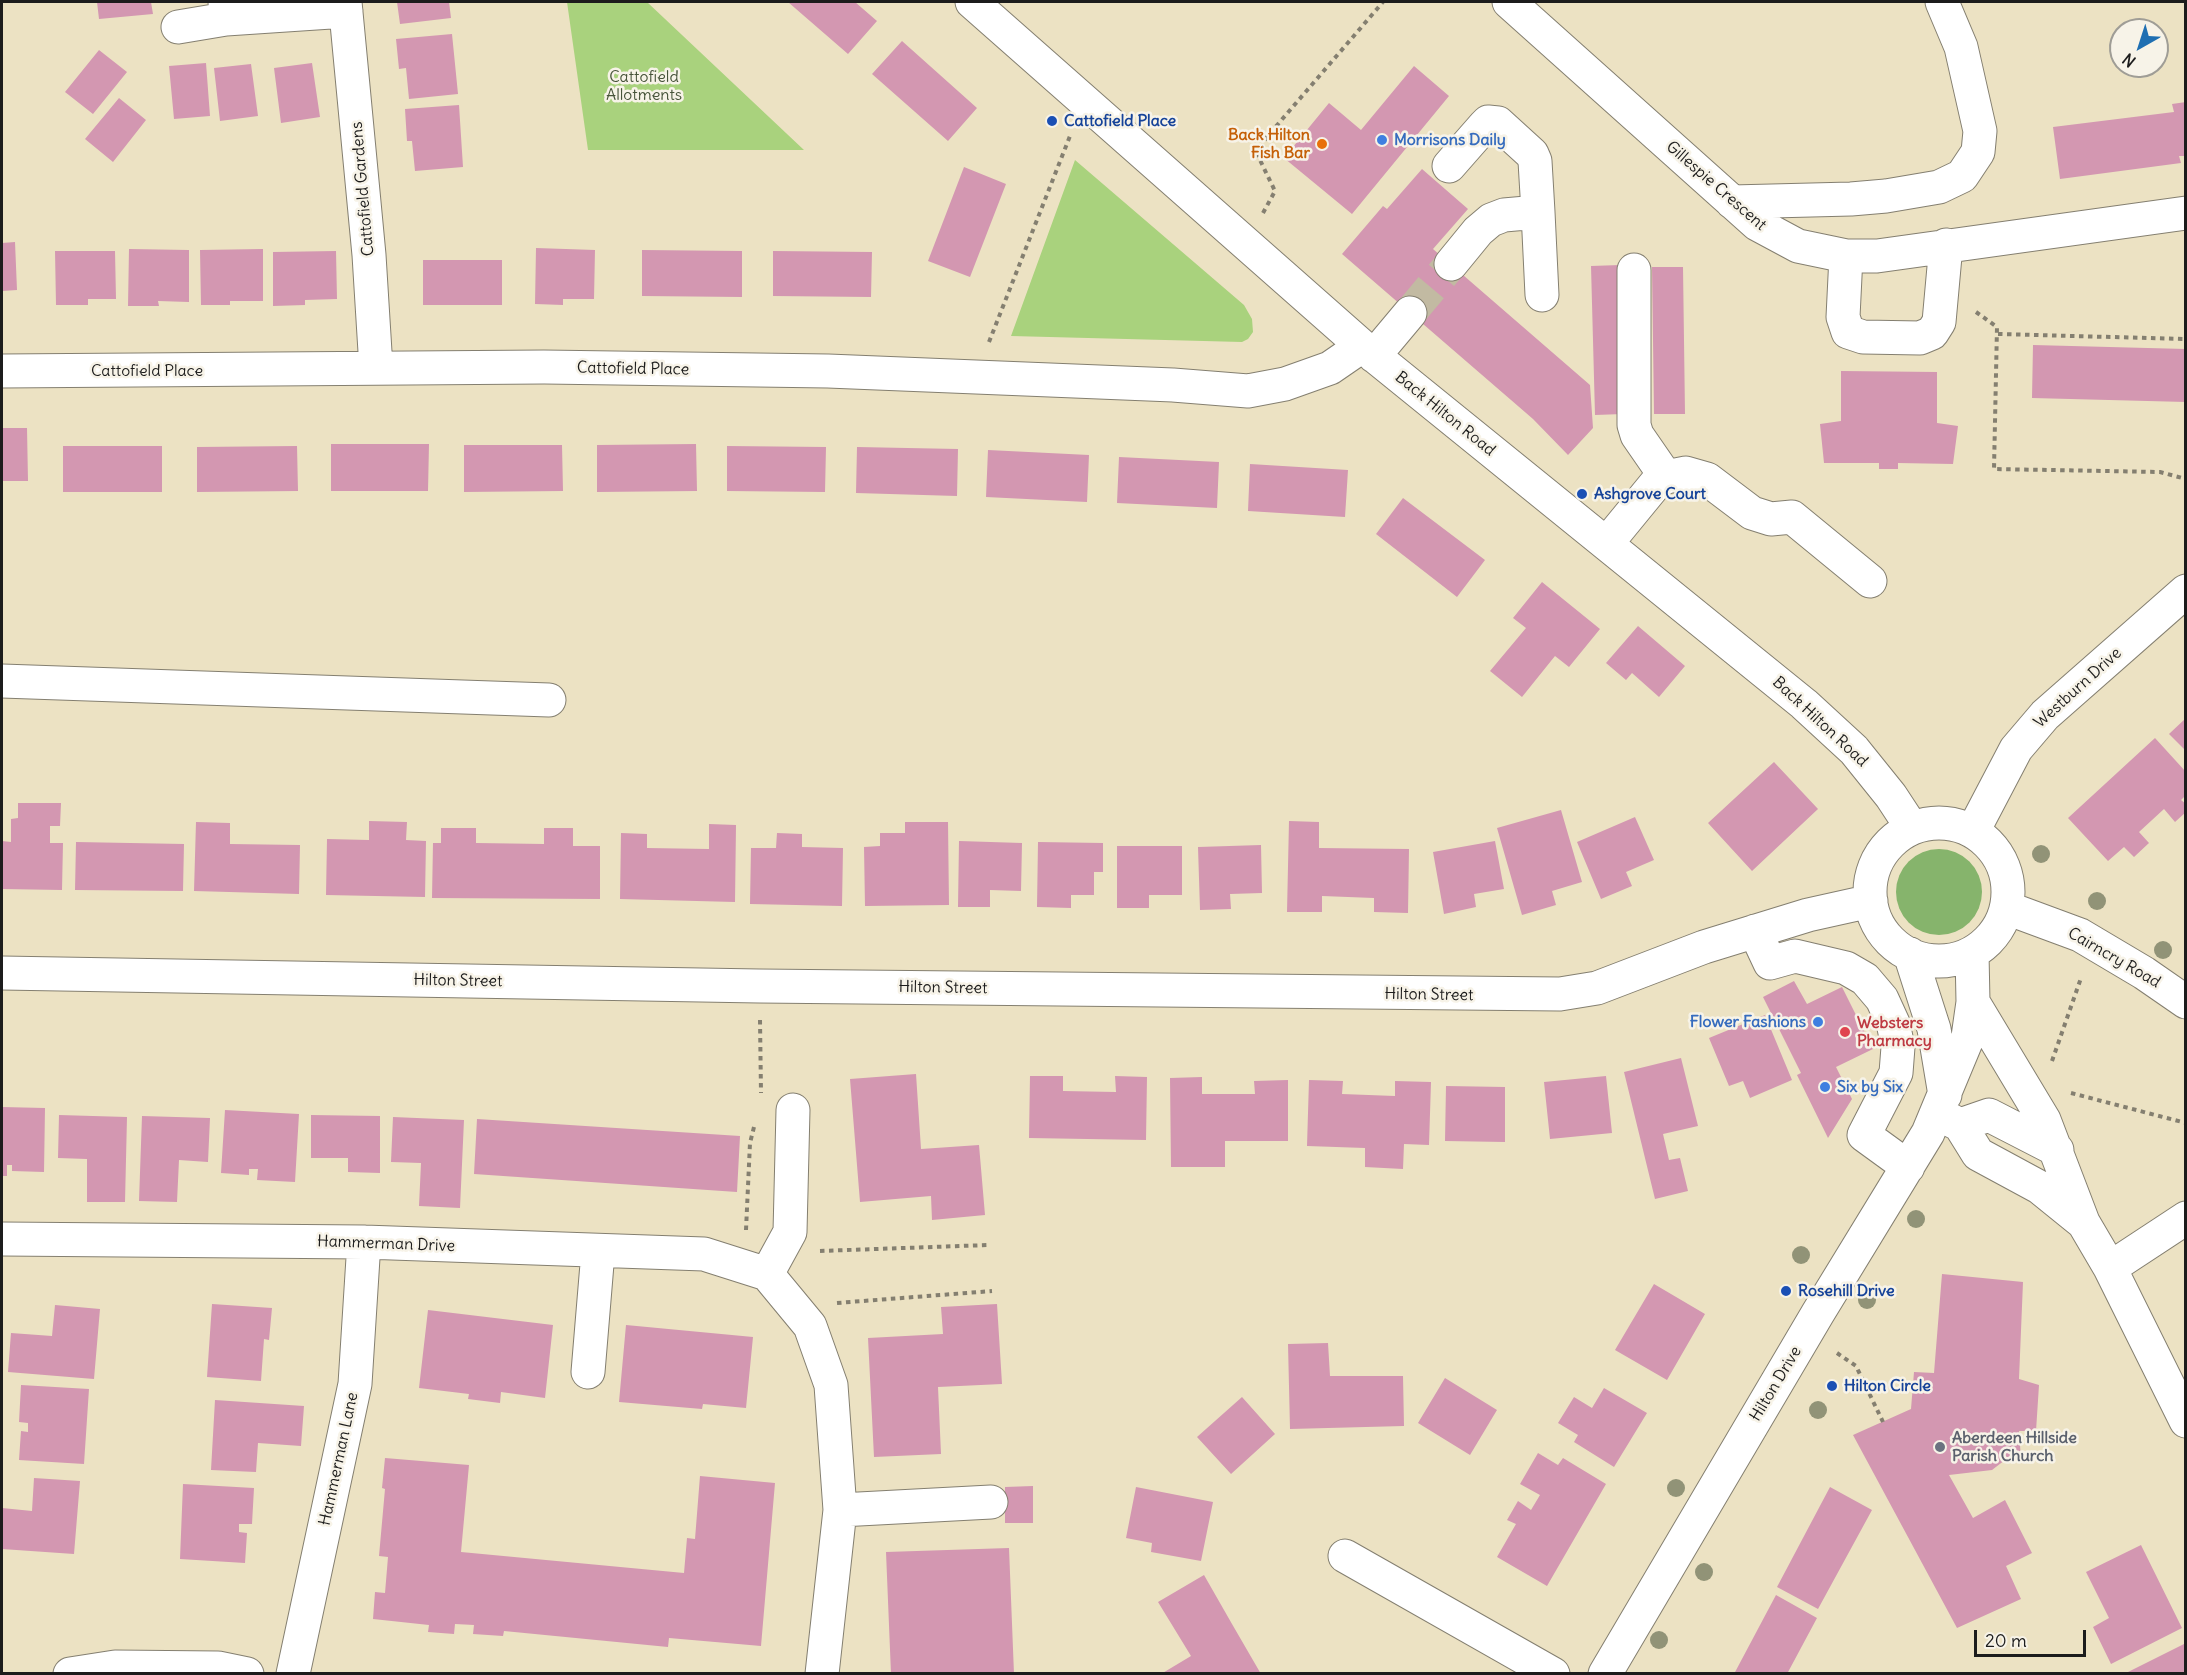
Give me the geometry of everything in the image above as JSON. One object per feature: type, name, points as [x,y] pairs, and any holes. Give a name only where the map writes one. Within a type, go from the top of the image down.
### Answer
[{"type":"street","name":"Back Hilton Road","points":[[972,2],[1368,351],[1804,704],[1854,750],[1891,796],[1912,828]]},
{"type":"street","name":"Gillespie Crescent","points":[[1509,2],[1757,224],[1798,246],[1846,256],[1877,256],[2186,213]]},
{"type":"street","points":[[1732,202],[1886,196],[1939,187],[1962,176],[1978,152],[1980,131],[1961,47],[1942,2]]},
{"type":"street","name":"Cattofield Gardens","points":[[178,27],[225,10],[345,6],[369,255],[376,368]]},
{"type":"street","points":[[1449,166],[1485,125],[1498,123],[1532,154],[1535,161],[1542,295]]},
{"type":"street","points":[[1451,264],[1478,231],[1491,220],[1504,215],[1538,212]]},
{"type":"street","points":[[1846,256],[1843,317],[1848,332],[1854,335],[1927,337],[1939,322],[1946,245]]},
{"type":"street","points":[[1634,270],[1634,425],[1637,435],[1666,477]]},
{"type":"street","name":"Cattofield Place","points":[[2,371],[591,368],[976,376],[1248,391],[1285,384],[1368,351],[1410,313]]},
{"type":"street","points":[[1607,543],[1648,490],[1666,477],[1686,473],[1707,479],[1752,513],[1771,519],[1792,517],[1870,581]]},
{"type":"street","name":"Westburn Drive","points":[[1973,831],[2016,749],[2045,715],[2186,591]]},
{"type":"street","points":[[2,681],[549,700]]},
{"type":"street","points":[[1942,823],[1973,831],[1990,845],[2003,864],[2008,885],[2007,908],[1999,926],[1987,941],[1972,952],[1941,961],[1910,954],[1895,945],[1875,917],[1871,901],[1872,879],[1879,858],[1887,846],[1912,828],[1942,823]]},
{"type":"street","name":"Hilton Street","points":[[2,973],[1513,996],[1560,994],[1597,988],[1704,947],[1808,915],[1871,901]]},
{"type":"street","name":"Cairncry Road","points":[[2007,908],[2080,935],[2144,972],[2186,1002]]},
{"type":"street","points":[[1755,931],[1770,963],[1795,956],[1846,968],[1865,979],[1882,999],[1893,1023],[1898,1047],[1896,1073],[1864,1135],[1908,1167]]},
{"type":"street","name":"Hilton Drive","points":[[1605,1674],[1807,1332],[1908,1167],[1947,1111],[1968,1037],[1972,1002],[1972,952]]},
{"type":"street","points":[[1910,954],[1934,1029],[1947,1111],[1978,1154],[2039,1187],[2082,1222]]},
{"type":"street","points":[[1972,1002],[2044,1120],[2082,1222],[2110,1269],[2186,1421]]},
{"type":"street","points":[[793,1110],[790,1232],[773,1263],[793,1306],[810,1326],[831,1385],[840,1510],[822,1674]]},
{"type":"street","points":[[1947,1111],[1989,1115],[2057,1150]]},
{"type":"street","points":[[2110,1269],[2186,1218]]},
{"type":"street","name":"Hammerman Drive","points":[[2,1239],[364,1242],[704,1254],[773,1263]]},
{"type":"street","name":"Hammerman Lane","points":[[293,1674],[355,1384],[364,1242]]},
{"type":"street","points":[[588,1372],[598,1252]]},
{"type":"street","points":[[840,1510],[991,1502]]},
{"type":"street","points":[[1345,1556],[1553,1674]]},
{"type":"street","points":[[70,1674],[115,1667],[218,1668],[247,1674]]},
{"type":"path","points":[[1246,244],[1275,191],[1258,156],[1266,138],[1383,2]]},
{"type":"path","points":[[976,376],[1084,99]]},
{"type":"path","points":[[1941,288],[1997,327],[1994,469],[2160,472],[2186,479]]},
{"type":"path","points":[[1998,334],[2186,339]]},
{"type":"path","points":[[2051,1064],[2082,977]]},
{"type":"path","points":[[2065,1092],[2186,1123]]},
{"type":"path","points":[[773,1263],[988,1245]]},
{"type":"path","points":[[793,1306],[992,1291]]},
{"type":"path","points":[[1807,1332],[1856,1366],[1883,1422]]},
{"type":"green space","name":"Cattofield Allotments","points":[[567,2],[647,2],[804,150],[588,150]]},
{"type":"green space","points":[[1075,160],[1244,305],[1252,319],[1253,332],[1248,339],[1242,342],[1011,336]]},
{"type":"green space","points":[[1939,849],[1956,852],[1970,861],[1979,875],[1982,892],[1979,909],[1970,923],[1956,932],[1939,935],[1922,932],[1908,923],[1899,909],[1896,892],[1899,875],[1908,861],[1922,852]]},
{"type":"building","points":[[97,2],[151,2],[153,14],[99,19]]},
{"type":"building","points":[[397,2],[449,2],[451,18],[400,24]]},
{"type":"building","points":[[788,2],[855,2],[877,21],[848,54]]},
{"type":"building","points":[[452,34],[458,94],[409,99],[406,68],[399,69],[396,39]]},
{"type":"building","points":[[902,41],[977,108],[948,141],[872,74]]},
{"type":"building","points":[[99,50],[127,72],[93,114],[65,92]]},
{"type":"building","points":[[206,63],[210,116],[174,119],[169,66]]},
{"type":"building","points":[[312,63],[320,117],[281,123],[274,68]]},
{"type":"building","points":[[251,64],[258,116],[220,121],[214,68]]},
{"type":"building","name":"Morrisons Daily","points":[[1414,66],[1449,96],[1352,214],[1284,158],[1329,103],[1361,130]]},
{"type":"building","points":[[119,98],[146,120],[113,162],[85,139]]},
{"type":"building","points":[[2186,102],[2186,156],[2179,156],[2181,163],[2060,179],[2053,127],[2174,112],[2172,104]]},
{"type":"building","points":[[459,105],[463,167],[415,171],[412,141],[407,141],[405,109]]},
{"type":"building","points":[[964,167],[1006,184],[970,277],[928,261]]},
{"type":"building","points":[[1422,169],[1468,209],[1433,249],[1590,385],[1593,428],[1568,455],[1533,419],[1342,254],[1383,206],[1387,209]]},
{"type":"building","points":[[15,242],[17,290],[2,291],[2,243]]},
{"type":"building","points":[[536,248],[595,250],[594,299],[563,299],[563,305],[535,304]]},
{"type":"building","points":[[129,249],[189,250],[189,302],[158,301],[159,306],[128,306]]},
{"type":"building","points":[[263,249],[263,301],[230,301],[230,305],[201,305],[200,250]]},
{"type":"building","points":[[642,250],[742,251],[742,297],[642,296]]},
{"type":"building","points":[[55,251],[115,251],[116,299],[88,299],[88,305],[56,305]]},
{"type":"building","points":[[336,251],[337,299],[305,300],[305,305],[273,306],[273,252]]},
{"type":"building","points":[[773,251],[872,252],[871,297],[773,296]]},
{"type":"building","points":[[423,260],[502,260],[502,305],[423,305]]},
{"type":"building","points":[[1620,265],[1623,414],[1595,415],[1591,266]]},
{"type":"building","points":[[1652,267],[1683,267],[1685,414],[1654,414]]},
{"type":"building","points":[[2033,345],[2186,349],[2186,402],[2032,398]]},
{"type":"building","points":[[1841,371],[1937,372],[1937,423],[1958,426],[1953,464],[1898,463],[1898,469],[1879,469],[1879,463],[1824,463],[1820,424],[1841,421]]},
{"type":"building","points":[[2,428],[27,428],[28,481],[2,481]]},
{"type":"building","points":[[331,444],[429,444],[428,491],[331,491]]},
{"type":"building","points":[[696,444],[697,491],[597,492],[597,445]]},
{"type":"building","points":[[464,445],[562,445],[563,491],[464,492]]},
{"type":"building","points":[[63,446],[162,446],[162,492],[63,492]]},
{"type":"building","points":[[297,446],[298,491],[197,492],[197,447]]},
{"type":"building","points":[[727,446],[826,447],[825,492],[727,491]]},
{"type":"building","points":[[857,447],[958,449],[957,496],[856,493]]},
{"type":"building","points":[[988,450],[1089,455],[1087,502],[986,497]]},
{"type":"building","points":[[1119,457],[1219,462],[1217,508],[1117,503]]},
{"type":"building","points":[[1250,464],[1348,470],[1345,517],[1248,511]]},
{"type":"building","points":[[1403,498],[1485,560],[1457,597],[1376,534]]},
{"type":"building","points":[[1542,582],[1600,629],[1569,667],[1555,656],[1522,697],[1490,671],[1526,628],[1513,618]]},
{"type":"building","points":[[1638,626],[1685,666],[1659,697],[1632,673],[1626,680],[1606,663]]},
{"type":"building","points":[[2186,718],[2186,751],[2169,734]]},
{"type":"building","points":[[2155,738],[2186,772],[2186,795],[2181,800],[2186,804],[2186,812],[2175,822],[2164,809],[2139,832],[2149,843],[2134,857],[2124,847],[2108,861],[2068,818]]},
{"type":"building","points":[[1774,762],[1818,809],[1752,871],[1708,823]]},
{"type":"building","points":[[18,803],[61,803],[60,826],[50,826],[50,843],[63,843],[62,890],[2,889],[2,841],[11,842],[11,819],[18,818]]},
{"type":"building","points":[[1561,810],[1582,882],[1552,891],[1556,905],[1522,915],[1497,828]]},
{"type":"building","points":[[1635,817],[1654,860],[1626,872],[1632,886],[1601,899],[1577,842]]},
{"type":"building","points":[[369,821],[407,822],[406,840],[426,841],[425,897],[326,895],[327,839],[369,840]]},
{"type":"building","points":[[1289,821],[1319,822],[1319,848],[1409,849],[1408,913],[1374,912],[1374,898],[1322,896],[1322,912],[1287,912]]},
{"type":"building","points":[[196,822],[230,823],[230,844],[300,845],[299,894],[194,891]]},
{"type":"building","points":[[905,822],[948,822],[949,905],[865,906],[864,847],[880,846],[880,833],[905,833]]},
{"type":"building","points":[[709,824],[736,825],[735,902],[620,899],[621,833],[647,834],[647,848],[709,849]]},
{"type":"building","points":[[441,828],[476,828],[476,843],[544,844],[544,828],[573,828],[573,846],[600,846],[600,899],[432,898],[433,843],[441,843]]},
{"type":"building","points":[[777,833],[802,834],[802,847],[843,848],[842,906],[750,904],[751,848],[776,848]]},
{"type":"building","points":[[959,841],[1022,843],[1021,891],[990,890],[990,907],[958,907]]},
{"type":"building","points":[[1495,841],[1504,889],[1474,894],[1476,907],[1444,914],[1433,852]]},
{"type":"building","points":[[76,842],[184,844],[183,891],[75,890]]},
{"type":"building","points":[[1038,842],[1103,843],[1103,872],[1094,872],[1094,895],[1071,895],[1071,908],[1037,907]]},
{"type":"building","points":[[1261,845],[1262,893],[1230,894],[1231,909],[1200,910],[1198,847]]},
{"type":"building","points":[[1117,846],[1182,846],[1182,895],[1149,895],[1149,908],[1117,908]]},
{"type":"building","points":[[1794,981],[1807,1004],[1842,987],[1873,1049],[1836,1067],[1852,1099],[1828,1138],[1797,1075],[1801,1073],[1763,997]]},
{"type":"building","points":[[1765,1015],[1792,1080],[1750,1098],[1743,1081],[1729,1086],[1709,1038]]},
{"type":"building","points":[[1681,1058],[1698,1126],[1663,1134],[1669,1160],[1680,1158],[1688,1191],[1655,1199],[1624,1072]]},
{"type":"building","points":[[916,1074],[921,1149],[979,1145],[985,1215],[932,1220],[931,1196],[860,1202],[850,1079]]},
{"type":"building","points":[[1030,1076],[1063,1076],[1063,1091],[1116,1092],[1115,1076],[1147,1077],[1146,1140],[1029,1138]]},
{"type":"building","points":[[1606,1076],[1612,1133],[1550,1139],[1544,1082]]},
{"type":"building","points":[[1202,1077],[1202,1094],[1255,1094],[1254,1081],[1288,1080],[1288,1141],[1225,1141],[1225,1167],[1171,1167],[1170,1078]]},
{"type":"building","points":[[1309,1080],[1343,1081],[1342,1094],[1395,1096],[1395,1081],[1431,1082],[1429,1145],[1404,1144],[1403,1169],[1365,1167],[1365,1148],[1307,1146]]},
{"type":"building","points":[[1446,1086],[1505,1087],[1505,1142],[1445,1141]]},
{"type":"building","points":[[2,1107],[45,1108],[44,1172],[12,1171],[12,1165],[7,1165],[7,1176],[2,1176]]},
{"type":"building","points":[[225,1110],[299,1114],[295,1182],[257,1180],[258,1169],[249,1169],[249,1175],[221,1173]]},
{"type":"building","points":[[59,1115],[127,1117],[125,1202],[87,1202],[87,1159],[58,1158]]},
{"type":"building","points":[[311,1115],[380,1116],[380,1173],[348,1172],[348,1158],[311,1158]]},
{"type":"building","points":[[142,1116],[210,1118],[208,1162],[179,1160],[177,1202],[139,1201]]},
{"type":"building","points":[[393,1117],[464,1120],[460,1208],[419,1206],[421,1163],[391,1162]]},
{"type":"building","points":[[477,1119],[740,1136],[737,1192],[474,1174]]},
{"type":"building","name":"Aberdeen Hillside Parish Church","points":[[1942,1274],[2023,1282],[2019,1379],[2039,1385],[2036,1431],[2019,1431],[2021,1459],[2005,1460],[1992,1470],[1949,1475],[1973,1518],[2005,1500],[2032,1553],[2006,1566],[2021,1599],[1957,1628],[1853,1435],[1911,1409],[1914,1372],[1934,1373]]},
{"type":"building","points":[[1654,1284],[1705,1314],[1667,1380],[1615,1350]]},
{"type":"building","points":[[212,1304],[272,1308],[269,1340],[264,1339],[261,1381],[207,1377]]},
{"type":"building","points":[[997,1304],[1002,1384],[938,1387],[941,1454],[874,1457],[868,1338],[943,1334],[941,1307]]},
{"type":"building","points":[[55,1305],[100,1309],[94,1379],[8,1372],[11,1333],[52,1336]]},
{"type":"building","points":[[428,1310],[553,1325],[545,1398],[501,1392],[500,1403],[468,1399],[469,1394],[419,1388]]},
{"type":"building","points":[[626,1325],[753,1337],[746,1408],[703,1404],[702,1409],[619,1402]]},
{"type":"building","points":[[1328,1343],[1330,1376],[1403,1376],[1404,1426],[1290,1429],[1288,1344]]},
{"type":"building","points":[[1445,1378],[1497,1410],[1470,1455],[1418,1423]]},
{"type":"building","points":[[21,1385],[89,1389],[84,1464],[19,1460],[21,1431],[28,1432],[28,1423],[19,1422]]},
{"type":"building","points":[[1604,1388],[1647,1413],[1614,1467],[1574,1442],[1578,1435],[1558,1423],[1574,1397],[1592,1408]]},
{"type":"building","points":[[1242,1397],[1275,1434],[1231,1474],[1197,1437]]},
{"type":"building","points":[[215,1400],[304,1406],[301,1446],[258,1443],[256,1472],[211,1470]]},
{"type":"building","points":[[1538,1453],[1558,1465],[1563,1458],[1606,1484],[1547,1586],[1497,1557],[1516,1524],[1507,1520],[1518,1501],[1531,1510],[1540,1495],[1520,1484]]},
{"type":"building","points":[[385,1458],[469,1465],[461,1552],[684,1573],[687,1538],[695,1539],[700,1476],[775,1483],[761,1646],[669,1638],[668,1647],[504,1631],[503,1636],[473,1634],[474,1625],[455,1624],[454,1634],[428,1632],[429,1625],[373,1619],[375,1592],[385,1593],[388,1557],[379,1556],[385,1489],[382,1488]]},
{"type":"building","points":[[34,1478],[80,1481],[74,1554],[2,1549],[2,1508],[32,1511]]},
{"type":"building","points":[[183,1484],[254,1488],[252,1524],[239,1524],[239,1532],[247,1533],[245,1563],[180,1559]]},
{"type":"building","points":[[1033,1486],[1033,1523],[1005,1523],[1005,1487]]},
{"type":"building","points":[[1136,1487],[1213,1502],[1201,1561],[1151,1552],[1152,1543],[1126,1538]]},
{"type":"building","points":[[1830,1487],[1872,1510],[1818,1609],[1777,1587]]},
{"type":"building","points":[[2141,1545],[2182,1628],[2111,1664],[2093,1627],[2109,1618],[2086,1572]]},
{"type":"building","points":[[1009,1548],[1014,1674],[891,1674],[886,1552]]},
{"type":"building","points":[[1204,1575],[1261,1674],[1161,1674],[1191,1656],[1158,1602]]},
{"type":"building","points":[[1776,1595],[1817,1618],[1787,1674],[1734,1674]]},
{"type":"building","points":[[2186,1643],[2186,1674],[2124,1674]]},
{"type":"tunnel","points":[[1410,313],[1451,264]]},
{"type":"place","name":"Cattofield Place","points":[[1052,121]]},
{"type":"place","name":"Morrisons Daily","points":[[1382,140]]},
{"type":"place","name":"Back Hilton Fish Bar","points":[[1322,144]]},
{"type":"place","name":"Ashgrove Court","points":[[1582,494]]},
{"type":"place","name":"Flower Fashions","points":[[1818,1022]]},
{"type":"place","name":"Websters Pharmacy","points":[[1845,1032]]},
{"type":"place","name":"Six by Six","points":[[1825,1087]]},
{"type":"place","name":"Rosehill Drive","points":[[1786,1291]]},
{"type":"place","name":"Hilton Circle","points":[[1832,1386]]},
{"type":"place","name":"Aberdeen Hillside Parish Church","points":[[1940,1447]]}]
